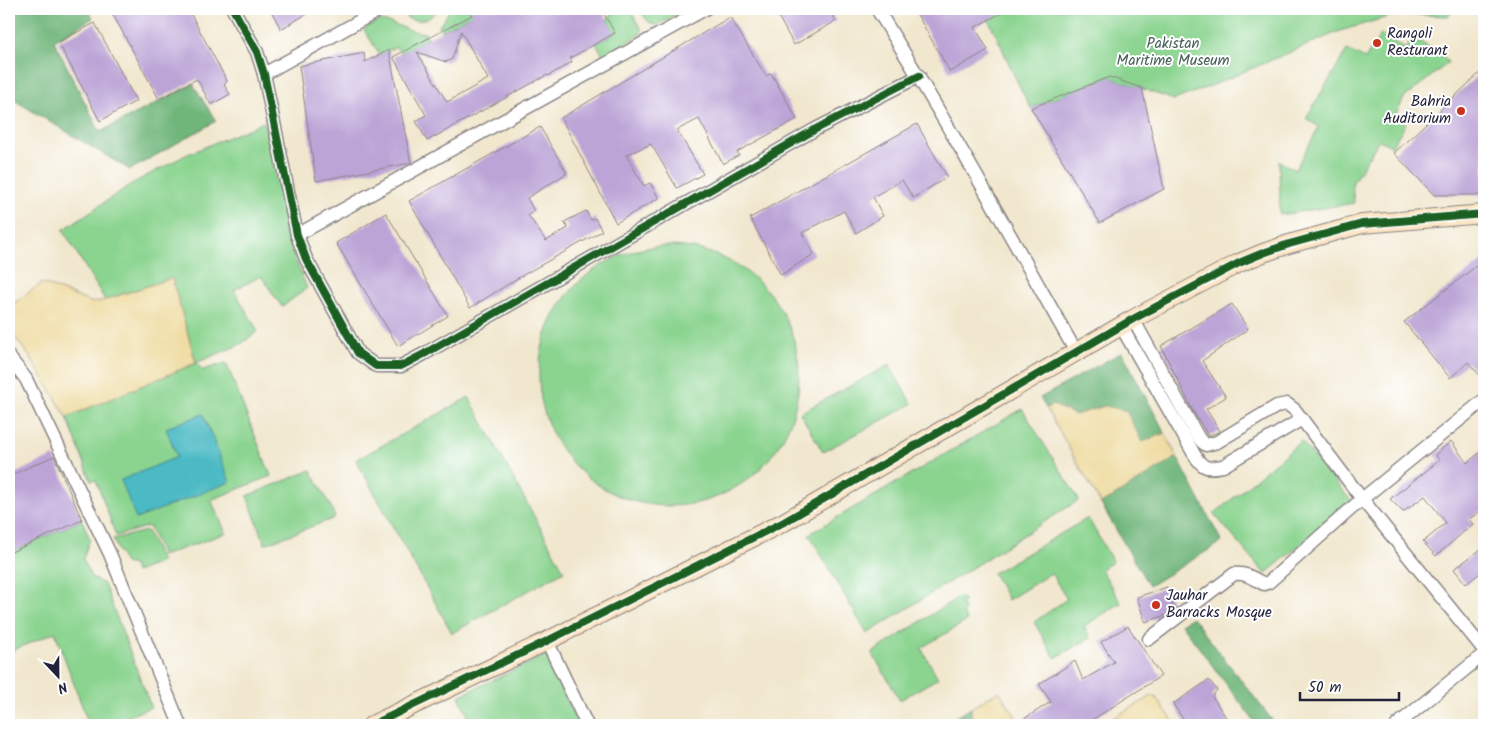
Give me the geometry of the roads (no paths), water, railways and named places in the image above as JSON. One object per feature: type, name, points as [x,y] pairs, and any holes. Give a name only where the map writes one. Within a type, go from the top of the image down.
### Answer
[{"type":"street","points":[[233,9],[257,52],[264,74],[297,235],[306,260],[358,353],[376,366],[401,366],[424,354],[814,130],[919,76]]},
{"type":"street","points":[[264,74],[381,9]]},
{"type":"street","points":[[297,235],[705,9]]},
{"type":"street","points":[[877,9],[972,167],[1076,352]]},
{"type":"street","points":[[372,725],[547,641],[784,522],[1076,352],[1239,263],[1263,252],[1362,224],[1484,214]]},
{"type":"street","points":[[1127,323],[1198,437],[1206,445],[1217,442],[1277,406],[1286,404],[1295,410],[1362,499],[1484,650]]},
{"type":"street","points":[[1127,323],[1194,454],[1205,467],[1223,466],[1302,419]]},
{"type":"street","points":[[9,357],[26,379],[110,554],[180,725]]},
{"type":"street","points":[[1149,639],[1234,574],[1247,575],[1264,584],[1269,582],[1362,499],[1484,400]]},
{"type":"street","points":[[547,641],[587,725]]},
{"type":"street","points":[[1397,725],[1484,654]]},
{"type":"water","points":[[203,414],[230,482],[136,519],[121,480],[177,457],[166,428]]},
{"type":"place","name":"Rangoli Resturant","points":[[1377,43]]},
{"type":"place","name":"Bahria Auditorium","points":[[1461,111]]},
{"type":"place","name":"Jauhar Barracks Mosque","points":[[1156,605]]},
{"type":"park label","name":"Pakistan Maritime Museum","points":[[1173,52]]}]
